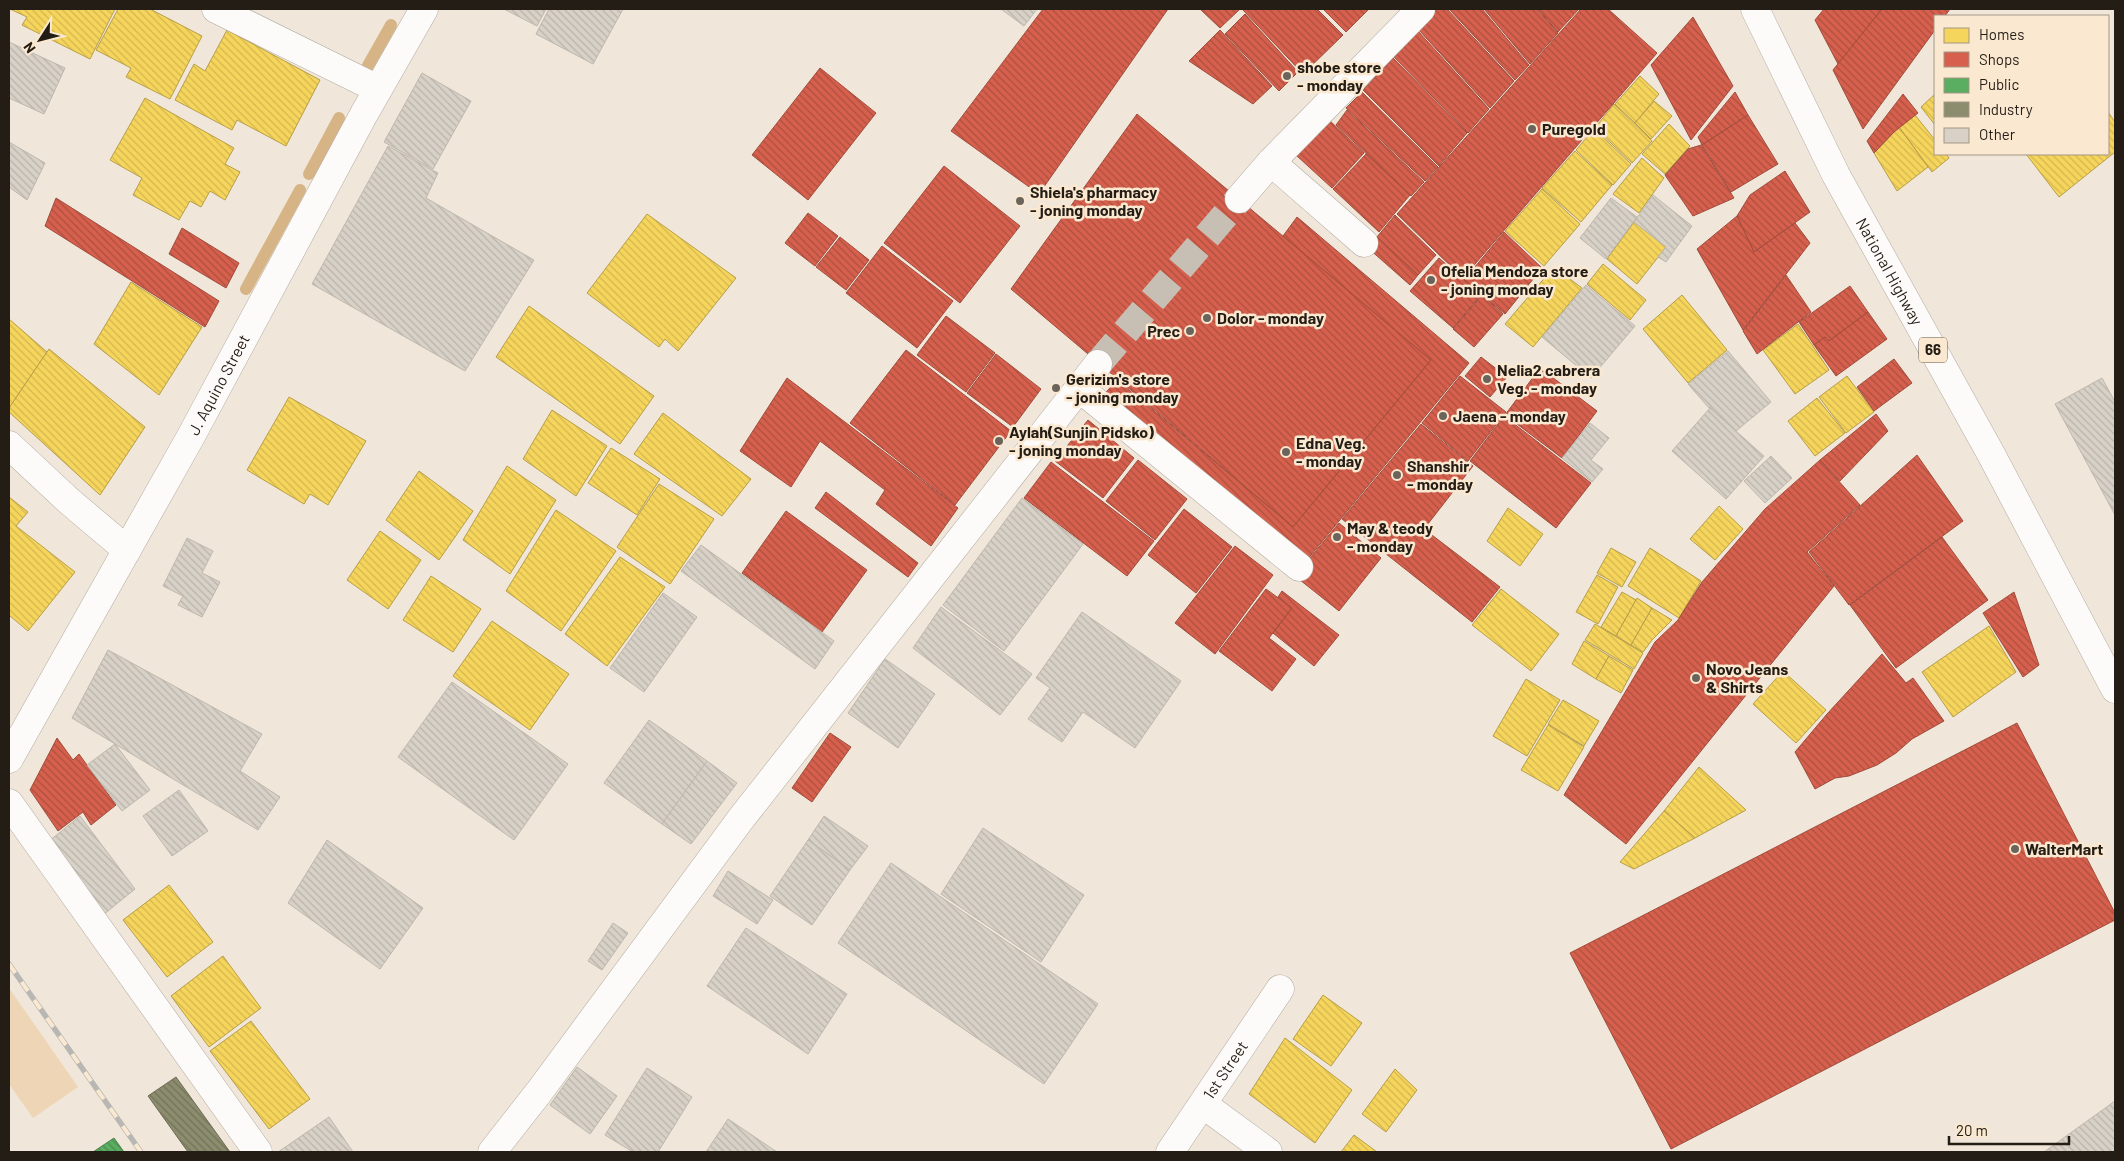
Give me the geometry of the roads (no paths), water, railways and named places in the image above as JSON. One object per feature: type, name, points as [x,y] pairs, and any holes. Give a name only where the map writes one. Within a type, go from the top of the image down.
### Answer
[{"type":"street","points":[[216,9],[378,89]]},
{"type":"street","name":"J. Aquino Street","points":[[9,759],[190,438],[378,89],[424,9]]},
{"type":"street","points":[[1239,199],[1271,162],[1421,9]]},
{"type":"street","name":"National Highway","points":[[1755,9],[1836,175],[1991,454],[2115,689]]},
{"type":"street","points":[[1271,162],[1364,243]]},
{"type":"street","points":[[492,1152],[535,1099],[730,833],[1098,364]]},
{"type":"street","points":[[1079,388],[1299,567]]},
{"type":"street","points":[[9,445],[69,501],[127,550]]},
{"type":"street","points":[[9,803],[258,1152]]},
{"type":"street","name":"1st Street","points":[[1170,1152],[1204,1105],[1280,989]]},
{"type":"street","points":[[1204,1105],[1268,1152]]},
{"type":"waterway","points":[[365,71],[391,25]]},
{"type":"waterway","points":[[309,174],[339,118]]},
{"type":"waterway","points":[[246,289],[300,190]]},
{"type":"tunnel","points":[[1098,364],[1239,199]]},
{"type":"railway","points":[[9,964],[141,1152]]},
{"type":"place","name":"shobe store - monday","points":[[1287,76]]},
{"type":"place","name":"Puregold","points":[[1532,129]]},
{"type":"place","name":"Shiela's pharmacy - joning monday","points":[[1020,201]]},
{"type":"place","name":"Ofelia Mendoza store - joning monday","points":[[1431,280]]},
{"type":"place","name":"Dolor - monday","points":[[1207,318]]},
{"type":"place","name":"Prec","points":[[1190,331]]},
{"type":"place","name":"Nelia2 cabrera Veg. - monday","points":[[1487,379]]},
{"type":"place","name":"Gerizim's store - joning monday","points":[[1056,388]]},
{"type":"place","name":"Jaena - monday","points":[[1443,416]]},
{"type":"place","name":"Aylah(Sunjin Pidsko) - joning monday","points":[[999,441]]},
{"type":"place","name":"Edna Veg. - monday","points":[[1286,452]]},
{"type":"place","name":"Shanshir - monday","points":[[1397,475]]},
{"type":"place","name":"May & teody - monday","points":[[1337,537]]},
{"type":"place","name":"Novo Jeans & Shirts","points":[[1696,678]]},
{"type":"place","name":"WalterMart","points":[[2015,849]]}]
